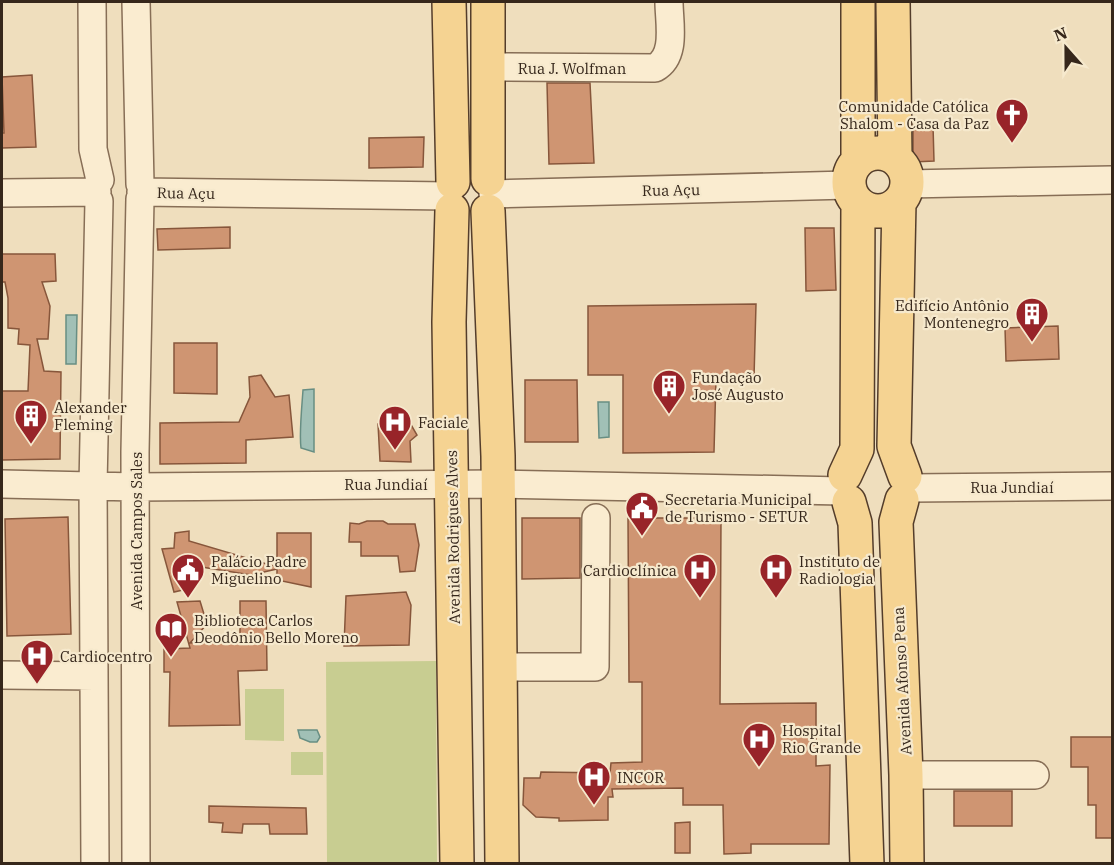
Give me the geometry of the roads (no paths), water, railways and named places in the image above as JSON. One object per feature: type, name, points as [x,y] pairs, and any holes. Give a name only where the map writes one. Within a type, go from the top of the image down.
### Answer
[{"type":"main road","name":"Avenida Rodrigues Alves","points":[[449,2],[451,196],[449,322],[457,864]]},
{"type":"main road","points":[[488,2],[490,195],[498,484],[499,662],[506,814],[502,864]]},
{"type":"main road","points":[[858,2],[855,183],[857,449],[845,489],[855,523],[858,667],[867,864]]},
{"type":"main road","points":[[893,2],[901,182],[894,446],[906,488]]},
{"type":"main road","points":[[855,183],[876,153],[901,182]]},
{"type":"main road","points":[[855,183],[872,211],[882,212],[901,182]]},
{"type":"main road","points":[[451,196],[466,219],[474,219],[490,195]]},
{"type":"main road","points":[[449,322],[494,322]]},
{"type":"main road","points":[[845,489],[864,471],[886,470],[906,488]]},
{"type":"main road","name":"Avenida Afonso Pena","points":[[906,488],[896,514],[907,864]]},
{"type":"main road","points":[[455,654],[499,662]]},
{"type":"main road","points":[[858,667],[901,666]]},
{"type":"main road","points":[[456,792],[506,814]]},
{"type":"street","points":[[93,2],[93,149],[98,191],[93,485],[95,864]]},
{"type":"street","name":"Avenida Campos Sales","points":[[136,2],[140,192],[136,487],[136,864]]},
{"type":"street","name":"Rua J. Wolfman","points":[[489,67],[655,68],[665,61],[669,51],[669,2]]},
{"type":"street","points":[[118,169],[132,173],[140,192],[130,210],[116,213],[109,211],[98,191],[104,174],[118,169]]},
{"type":"street","points":[[901,182],[1113,180]]},
{"type":"street","name":"Rua Açu","points":[[490,195],[855,183]]},
{"type":"street","points":[[2,193],[98,191]]},
{"type":"street","name":"Rua Açu","points":[[140,192],[451,196]]},
{"type":"street","name":"Rua Jundiaí","points":[[2,484],[136,487],[498,484],[845,489]]},
{"type":"street","name":"Rua Jundiaí","points":[[906,488],[1113,486]]},
{"type":"street","points":[[499,662],[595,667],[596,518]]},
{"type":"street","points":[[2,675],[94,676]]},
{"type":"street","points":[[94,730],[136,731]]},
{"type":"street","points":[[906,776],[1035,775]]},
{"type":"water","points":[[66,315],[77,315],[76,364],[66,364]]},
{"type":"water","points":[[314,389],[314,452],[301,448],[300,435],[303,390]]},
{"type":"water","points":[[598,402],[609,402],[609,437],[599,438]]},
{"type":"water","points":[[298,730],[317,730],[320,737],[317,742],[310,742],[300,738]]},
{"type":"place","name":"Comunidade Católica Shalom - Casa da Paz","points":[[1012,144]]},
{"type":"place","name":"Edifício Antônio Montenegro","points":[[1032,343]]},
{"type":"place","name":"Fundação José Augusto","points":[[669,415]]},
{"type":"place","name":"Alexander Fleming","points":[[31,445]]},
{"type":"place","name":"Faciale","points":[[395,451]]},
{"type":"place","name":"Secretaria Municipal de Turismo - SETUR","points":[[642,537]]},
{"type":"place","name":"Palácio Padre Miguelino","points":[[188,599]]},
{"type":"place","name":"Cardioclínica","points":[[700,599]]},
{"type":"place","name":"Instituto de Radiologia","points":[[776,599]]},
{"type":"place","name":"Biblioteca Carlos Deodônio Bello Moreno","points":[[171,658]]},
{"type":"place","name":"Cardiocentro","points":[[37,685]]},
{"type":"place","name":"Hospital Rio Grande","points":[[759,768]]},
{"type":"place","name":"INCOR","points":[[594,806]]}]
